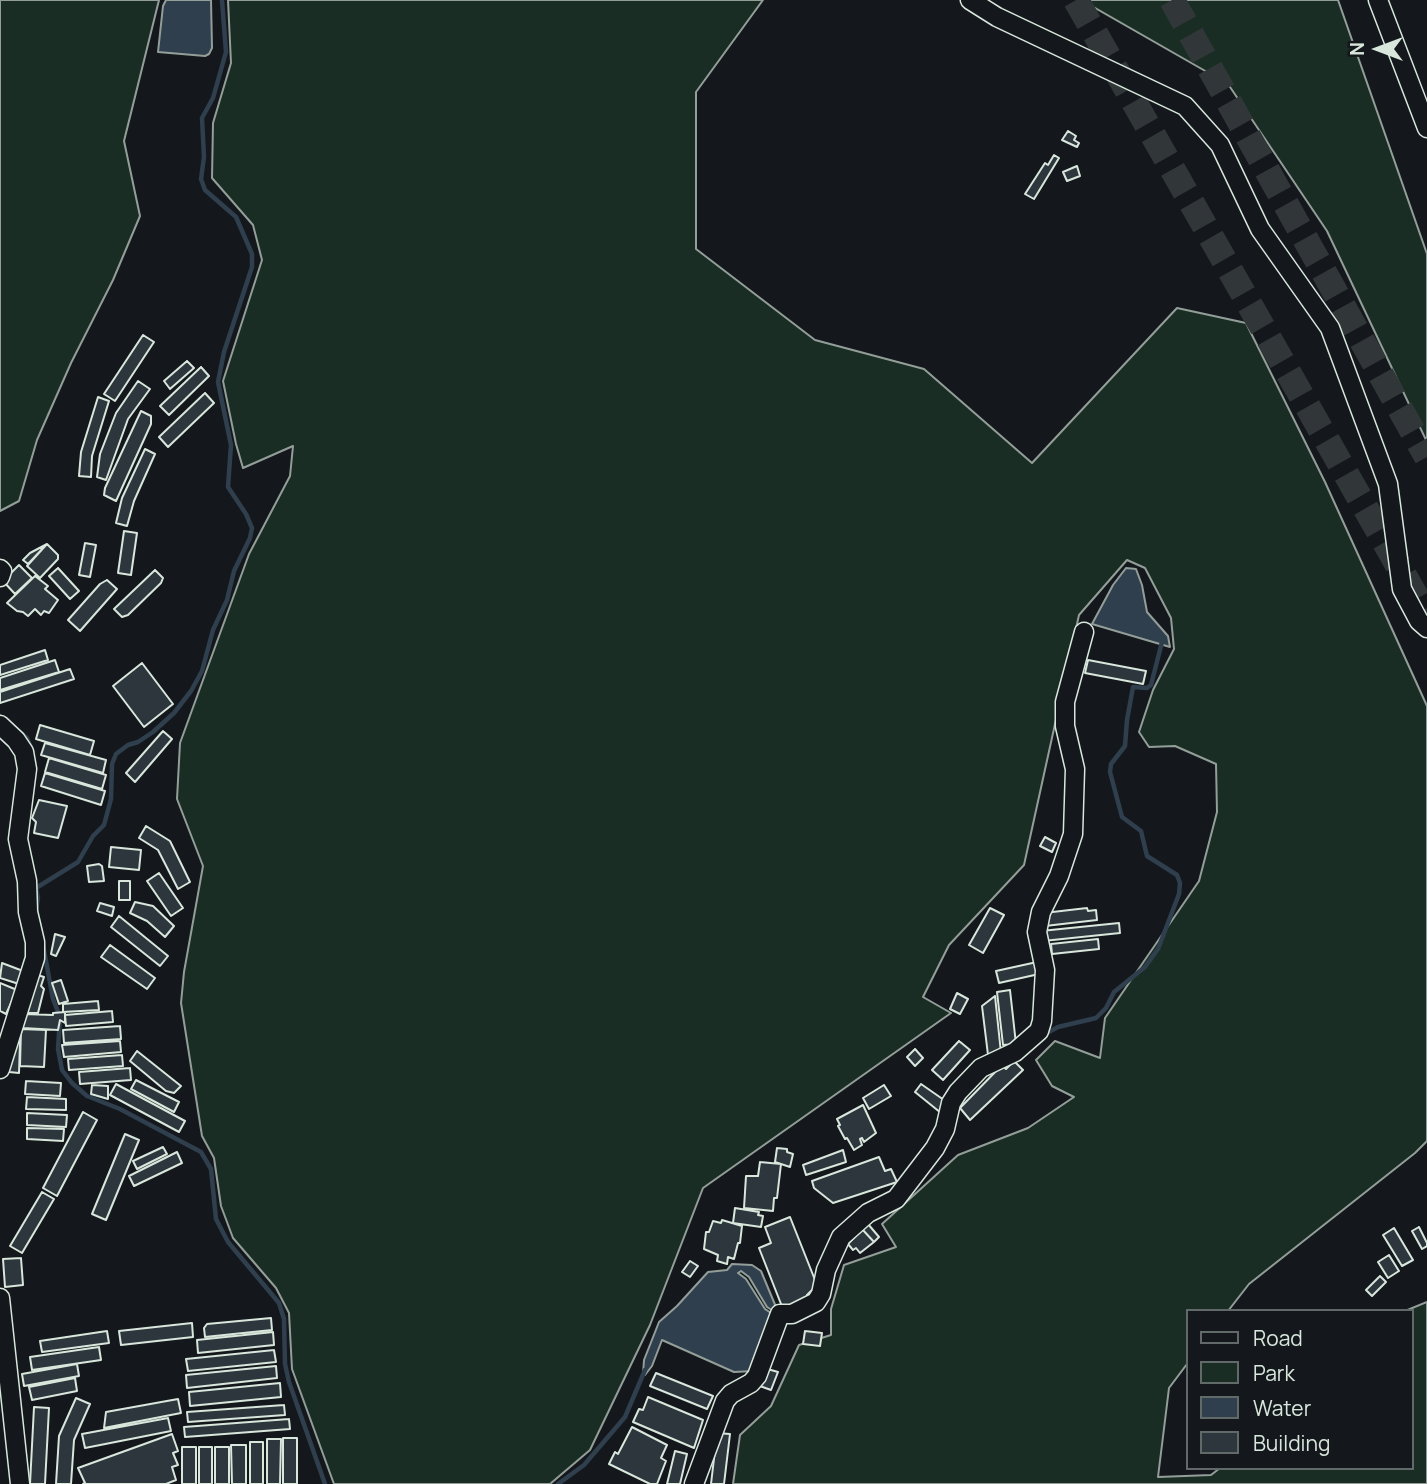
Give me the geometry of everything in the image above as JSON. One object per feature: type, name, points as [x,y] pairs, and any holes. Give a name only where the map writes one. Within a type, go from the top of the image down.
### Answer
[{"type":"street","points":[[970,0],[997,17],[1185,107],[1220,145],[1260,229],[1330,328],[1388,484],[1402,589],[1419,621],[1427,628]]},
{"type":"street","points":[[1378,0],[1427,128]]},
{"type":"street","points":[[0,569],[0,577]]},
{"type":"street","points":[[694,1484],[725,1401],[757,1376],[780,1314],[792,1314],[816,1302],[821,1294],[826,1270],[841,1237],[868,1213],[896,1199],[935,1149],[958,1091],[981,1068],[1015,1052],[1039,1031],[1045,970],[1037,932],[1041,912],[1059,876],[1073,834],[1075,769],[1065,726],[1065,702],[1084,632]]},
{"type":"street","points":[[0,725],[24,752],[27,769],[18,839],[35,942],[35,958],[0,1069]]},
{"type":"street","points":[[0,1297],[20,1484]]},
{"type":"green space","points":[[0,0],[159,0],[124,141],[140,216],[113,280],[71,363],[37,440],[19,501],[0,511]]},
{"type":"green space","points":[[228,0],[763,0],[696,92],[696,249],[815,340],[924,369],[1032,463],[1177,308],[1246,323],[1325,482],[1427,706],[1427,1141],[1249,1284],[1230,1309],[1186,1309],[1186,1365],[1169,1388],[1158,1477],[1211,1475],[1217,1470],[1413,1470],[1413,1309],[1410,1309],[1427,1302],[1427,1484],[733,1484],[740,1435],[771,1406],[799,1345],[831,1335],[831,1309],[844,1265],[896,1247],[882,1224],[958,1155],[1028,1128],[1074,1097],[1052,1086],[1036,1060],[1055,1041],[1100,1058],[1105,1018],[1199,881],[1217,812],[1216,764],[1175,746],[1149,747],[1139,732],[1153,690],[1174,649],[1171,618],[1145,568],[1127,560],[1079,615],[1024,865],[949,945],[923,997],[951,1013],[703,1188],[650,1325],[590,1450],[550,1484],[334,1484],[292,1369],[289,1313],[276,1288],[233,1238],[221,1206],[214,1158],[202,1136],[181,1003],[203,866],[177,799],[180,743],[249,554],[290,476],[293,446],[243,468],[223,381],[262,260],[253,225],[212,178],[213,123],[231,63]]},
{"type":"green space","points":[[1081,0],[1338,0],[1427,254],[1427,442],[1327,231],[1228,84]]},
{"type":"water","points":[[166,0],[211,0],[212,48],[209,54],[205,56],[158,52]]},
{"type":"water","points":[[1126,568],[1136,569],[1147,612],[1168,636],[1170,647],[1092,624],[1113,585]]},
{"type":"water","points":[[732,1264],[752,1265],[761,1271],[776,1307],[775,1312],[767,1307],[749,1277],[741,1271],[738,1273],[746,1279],[765,1309],[774,1315],[754,1371],[734,1372],[662,1340],[652,1366],[643,1374],[644,1360],[659,1322],[708,1272],[727,1270]]},
{"type":"building","points":[[1068,131],[1076,136],[1074,140],[1079,143],[1077,147],[1062,140]]},
{"type":"building","points":[[1054,155],[1059,158],[1034,199],[1025,194],[1045,163],[1048,165]]},
{"type":"building","points":[[1077,166],[1080,176],[1067,181],[1063,172]]},
{"type":"building","points":[[143,335],[154,342],[115,401],[104,394]]},
{"type":"building","points":[[187,361],[194,368],[170,389],[164,381]]},
{"type":"building","points":[[201,367],[209,376],[169,415],[160,406]]},
{"type":"building","points":[[138,381],[150,389],[128,419],[106,480],[97,477],[100,454],[116,413]]},
{"type":"building","points":[[205,393],[214,403],[168,447],[159,437]]},
{"type":"building","points":[[98,397],[109,401],[92,456],[91,477],[79,476],[81,452]]},
{"type":"building","points":[[141,411],[151,416],[151,424],[116,501],[104,495],[105,488]]},
{"type":"building","points":[[145,449],[155,454],[134,501],[127,526],[116,523],[122,498]]},
{"type":"building","points":[[124,531],[137,533],[131,575],[118,573]]},
{"type":"building","points":[[85,543],[96,545],[90,577],[79,575]]},
{"type":"building","points":[[47,544],[28,564],[23,560],[30,553]]},
{"type":"building","points":[[47,544],[58,555],[58,559],[40,578],[27,566]]},
{"type":"building","points":[[19,565],[32,578],[15,594],[3,581]]},
{"type":"building","points":[[58,568],[79,591],[70,599],[49,576]]},
{"type":"building","points":[[155,570],[163,578],[161,583],[128,615],[122,617],[114,609]]},
{"type":"building","points":[[35,576],[48,586],[45,589],[58,600],[49,613],[44,611],[41,615],[35,609],[28,616],[7,603]]},
{"type":"building","points":[[107,580],[117,589],[80,631],[68,620],[100,584]]},
{"type":"building","points":[[45,650],[48,660],[0,675],[0,665]]},
{"type":"building","points":[[55,660],[59,672],[0,690],[0,678]]},
{"type":"building","points":[[1088,660],[1146,671],[1143,684],[1085,673]]},
{"type":"building","points":[[142,663],[173,704],[144,727],[113,686]]},
{"type":"building","points":[[70,669],[74,679],[0,703],[0,692]]},
{"type":"building","points":[[40,725],[94,741],[90,755],[36,739]]},
{"type":"building","points":[[163,731],[172,739],[135,782],[126,773]]},
{"type":"building","points":[[45,743],[106,760],[103,773],[41,755]]},
{"type":"building","points":[[49,758],[106,775],[102,789],[45,772]]},
{"type":"building","points":[[45,773],[105,791],[101,805],[41,786]]},
{"type":"building","points":[[39,800],[67,806],[58,838],[34,833],[36,822],[32,818]]},
{"type":"building","points":[[146,826],[170,841],[190,882],[178,889],[158,850],[139,838]]},
{"type":"building","points":[[1045,837],[1056,843],[1052,852],[1040,846]]},
{"type":"building","points":[[111,847],[141,850],[139,870],[109,867]]},
{"type":"building","points":[[87,866],[102,866],[104,881],[89,882]]},
{"type":"building","points":[[159,873],[183,908],[171,916],[147,881]]},
{"type":"building","points":[[119,881],[130,881],[130,900],[119,900]]},
{"type":"building","points":[[135,902],[153,906],[174,926],[165,937],[147,921],[130,913]]},
{"type":"building","points":[[100,903],[114,907],[112,916],[97,911]]},
{"type":"building","points":[[990,908],[1004,915],[983,953],[969,945]]},
{"type":"building","points":[[1087,908],[1088,911],[1096,910],[1097,920],[1045,926],[1044,913]]},
{"type":"building","points":[[119,916],[168,956],[160,966],[111,927]]},
{"type":"building","points":[[1119,923],[1120,933],[1043,941],[1041,931]]},
{"type":"building","points":[[55,934],[65,937],[56,956],[51,954]]},
{"type":"building","points":[[1098,939],[1099,949],[1052,954],[1051,944]]},
{"type":"building","points":[[110,945],[155,978],[147,989],[101,957]]},
{"type":"building","points":[[1037,962],[1039,974],[999,983],[996,971]]},
{"type":"building","points":[[2,963],[23,971],[19,984],[0,978]]},
{"type":"building","points":[[34,974],[44,977],[38,1013],[22,1013]]},
{"type":"building","points":[[61,980],[68,1001],[59,1004],[52,983]]},
{"type":"building","points":[[0,983],[17,990],[6,1014],[0,1011]]},
{"type":"building","points":[[1010,990],[1016,1044],[1003,1045],[997,992]]},
{"type":"building","points":[[957,993],[968,999],[960,1014],[950,1009]]},
{"type":"building","points":[[995,996],[1001,1053],[988,1055],[982,1006]]},
{"type":"building","points":[[98,1001],[99,1010],[63,1012],[63,1004]]},
{"type":"building","points":[[112,1011],[113,1022],[66,1026],[65,1015]]},
{"type":"building","points":[[65,1012],[65,1023],[60,1020],[58,1030],[23,1028],[23,1014],[53,1015]]},
{"type":"building","points":[[120,1026],[121,1039],[64,1043],[63,1030]]},
{"type":"building","points":[[21,1029],[46,1030],[44,1067],[20,1066]]},
{"type":"building","points":[[120,1041],[121,1052],[64,1057],[62,1045]]},
{"type":"building","points":[[959,1041],[970,1050],[943,1080],[932,1070]]},
{"type":"building","points":[[13,1042],[20,1042],[19,1073],[9,1072],[9,1053]]},
{"type":"building","points":[[915,1049],[923,1058],[915,1066],[907,1057]]},
{"type":"building","points":[[137,1051],[181,1086],[174,1093],[166,1091],[130,1061]]},
{"type":"building","points":[[122,1055],[123,1066],[69,1070],[68,1059]]},
{"type":"building","points":[[1014,1061],[1023,1070],[970,1120],[960,1108],[1002,1065],[1006,1069]]},
{"type":"building","points":[[130,1068],[131,1080],[80,1084],[79,1072]]},
{"type":"building","points":[[136,1080],[179,1102],[174,1112],[131,1089]]},
{"type":"building","points":[[26,1081],[61,1083],[60,1096],[25,1094]]},
{"type":"building","points":[[116,1084],[185,1121],[179,1132],[110,1095]]},
{"type":"building","points":[[921,1084],[944,1100],[941,1113],[915,1092]]},
{"type":"building","points":[[92,1085],[108,1086],[108,1099],[91,1094]]},
{"type":"building","points":[[884,1085],[891,1096],[869,1109],[863,1098]]},
{"type":"building","points":[[27,1097],[66,1099],[66,1110],[26,1109]]},
{"type":"building","points":[[863,1105],[876,1133],[864,1142],[860,1139],[862,1145],[854,1150],[847,1138],[845,1139],[837,1119]]},
{"type":"building","points":[[83,1112],[97,1120],[57,1196],[43,1188]]},
{"type":"building","points":[[27,1113],[67,1115],[66,1127],[27,1125]]},
{"type":"building","points":[[27,1128],[64,1129],[63,1141],[27,1139]]},
{"type":"building","points":[[125,1134],[139,1140],[106,1220],[92,1214]]},
{"type":"building","points":[[163,1147],[167,1154],[137,1169],[133,1161]]},
{"type":"building","points":[[777,1148],[787,1149],[787,1152],[793,1154],[790,1167],[775,1162]]},
{"type":"building","points":[[843,1150],[846,1162],[806,1175],[803,1165]]},
{"type":"building","points":[[177,1152],[182,1163],[134,1186],[129,1176]]},
{"type":"building","points":[[879,1157],[885,1171],[891,1169],[897,1182],[833,1203],[814,1188],[812,1181]]},
{"type":"building","points":[[760,1162],[781,1164],[773,1211],[744,1208],[746,1176],[758,1176]]},
{"type":"building","points":[[42,1192],[54,1199],[22,1253],[10,1246]]},
{"type":"building","points":[[735,1208],[759,1212],[758,1215],[763,1216],[761,1227],[733,1223]]},
{"type":"building","points":[[790,1217],[817,1285],[807,1295],[809,1300],[783,1309],[759,1248],[771,1243],[765,1227]]},
{"type":"building","points":[[722,1220],[742,1226],[734,1259],[728,1257],[727,1264],[717,1261],[718,1255],[704,1249],[706,1232],[709,1232],[713,1221],[721,1223]]},
{"type":"building","points":[[868,1224],[879,1237],[874,1242],[862,1229]]},
{"type":"building","points":[[1419,1227],[1427,1243],[1422,1249],[1412,1231]]},
{"type":"building","points":[[1394,1228],[1413,1260],[1402,1266],[1383,1235]]},
{"type":"building","points":[[862,1229],[874,1242],[860,1253],[848,1244]]},
{"type":"building","points":[[1389,1255],[1399,1271],[1388,1278],[1378,1262]]},
{"type":"building","points":[[21,1258],[23,1285],[5,1287],[3,1259]]},
{"type":"building","points":[[690,1261],[698,1266],[690,1277],[682,1272]]},
{"type":"building","points":[[1380,1276],[1386,1282],[1372,1296],[1366,1290]]},
{"type":"building","points":[[271,1318],[272,1330],[205,1337],[204,1328],[207,1324]]},
{"type":"building","points":[[192,1323],[193,1337],[121,1345],[119,1331]]},
{"type":"building","points":[[107,1331],[109,1343],[42,1352],[40,1341]]},
{"type":"building","points":[[805,1331],[822,1333],[820,1346],[803,1344]]},
{"type":"building","points":[[273,1332],[274,1345],[198,1353],[197,1340]]},
{"type":"building","points":[[99,1347],[101,1360],[32,1370],[30,1357]]},
{"type":"building","points":[[274,1350],[276,1362],[188,1371],[186,1359]]},
{"type":"building","points":[[77,1364],[79,1376],[24,1386],[22,1374]]},
{"type":"building","points":[[276,1366],[277,1378],[187,1388],[186,1375]]},
{"type":"building","points":[[764,1368],[778,1372],[771,1390],[757,1385]]},
{"type":"building","points":[[656,1373],[713,1396],[707,1409],[650,1386]]},
{"type":"building","points":[[75,1378],[77,1391],[32,1400],[29,1387]]},
{"type":"building","points":[[280,1383],[281,1397],[190,1406],[189,1392]]},
{"type":"building","points":[[648,1397],[703,1420],[694,1448],[633,1422],[639,1409],[643,1410]]},
{"type":"building","points":[[76,1398],[90,1404],[74,1440],[71,1484],[56,1484],[59,1436]]},
{"type":"building","points":[[178,1399],[181,1413],[104,1428],[106,1412]]},
{"type":"building","points":[[284,1405],[285,1415],[188,1422],[187,1412]]},
{"type":"building","points":[[34,1407],[49,1408],[45,1484],[30,1484]]},
{"type":"building","points":[[168,1418],[171,1431],[85,1448],[82,1434]]},
{"type":"building","points":[[289,1419],[290,1429],[185,1437],[184,1427]]},
{"type":"building","points":[[632,1427],[667,1445],[661,1458],[666,1461],[657,1484],[650,1484],[609,1464],[615,1452],[618,1454]]},
{"type":"building","points":[[717,1433],[730,1434],[724,1484],[711,1484]]},
{"type":"building","points":[[172,1434],[178,1451],[173,1453],[178,1465],[172,1467],[176,1480],[166,1484],[83,1484],[85,1483],[78,1468]]},
{"type":"building","points":[[283,1438],[297,1438],[297,1484],[283,1484]]},
{"type":"building","points":[[267,1439],[281,1439],[280,1484],[267,1484]]},
{"type":"building","points":[[250,1442],[263,1442],[263,1484],[250,1484]]},
{"type":"building","points":[[231,1445],[246,1445],[246,1484],[232,1484]]},
{"type":"building","points":[[182,1447],[196,1447],[196,1484],[182,1484]]},
{"type":"building","points":[[199,1447],[212,1447],[212,1484],[199,1484]]},
{"type":"building","points":[[215,1447],[229,1447],[229,1484],[215,1484]]},
{"type":"building","points":[[675,1451],[687,1454],[680,1484],[667,1484]]},
{"type":"waterway","points":[[36,888],[78,862],[93,836],[104,825],[111,799],[112,764],[116,754],[153,732],[174,713],[191,691],[202,671],[213,630],[227,600],[234,571],[250,538],[252,528],[246,514],[228,487],[231,445],[218,382],[224,352],[252,267],[252,254],[236,217],[205,190],[201,179],[204,157],[202,118],[213,98],[226,52],[222,0]]},
{"type":"waterway","points":[[1045,1034],[1058,1027],[1096,1018],[1106,1008],[1114,992],[1145,967],[1158,949],[1179,894],[1180,883],[1177,875],[1147,856],[1141,831],[1122,817],[1110,772],[1111,764],[1125,746],[1133,687],[1147,688],[1151,685],[1162,642]]},
{"type":"waterway","points":[[0,716],[27,738],[32,750]]},
{"type":"waterway","points":[[36,887],[36,910]]},
{"type":"waterway","points":[[43,945],[53,999],[60,1017],[58,1049],[62,1070],[87,1096],[120,1109],[201,1152],[211,1169],[216,1219],[228,1242],[279,1303],[284,1319],[285,1364],[289,1382],[325,1484]]},
{"type":"waterway","points":[[558,1484],[584,1465],[625,1417],[645,1370]]},
{"type":"tunnel","points":[[1076,0],[1427,616]]},
{"type":"tunnel","points":[[1172,0],[1427,457]]}]
